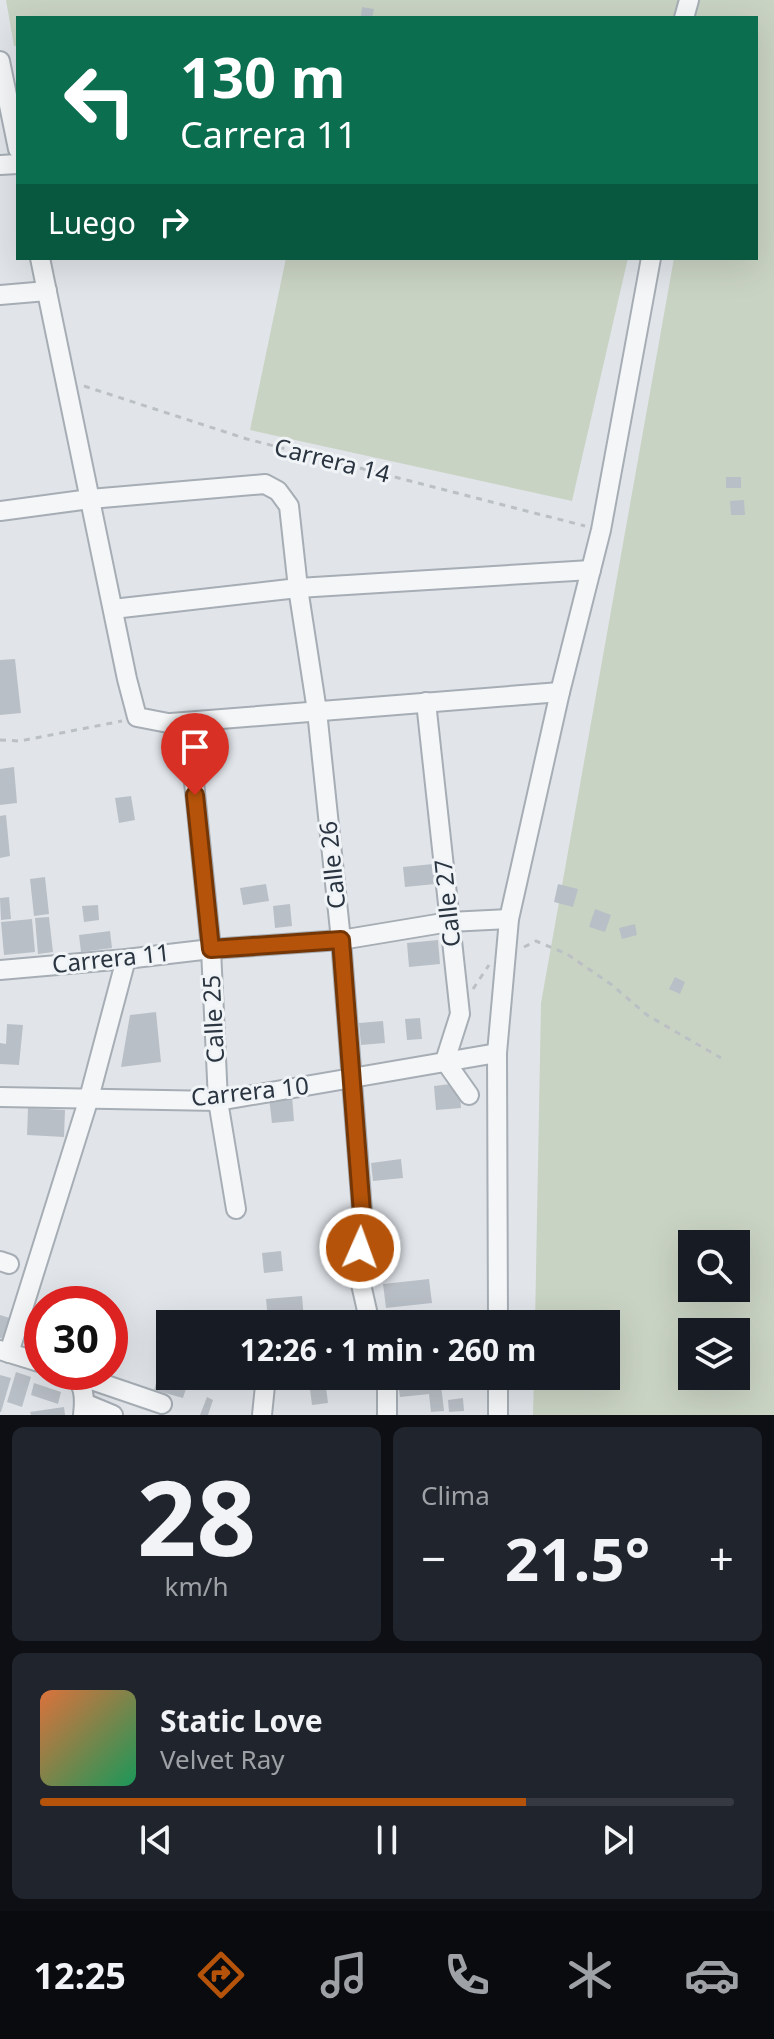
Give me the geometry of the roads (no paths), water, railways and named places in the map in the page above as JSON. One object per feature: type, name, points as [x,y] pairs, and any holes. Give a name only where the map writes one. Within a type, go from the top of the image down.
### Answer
[{"type":"street","points":[[0,61],[16,139]]},
{"type":"street","points":[[40,260],[137,717],[168,723],[560,692]]},
{"type":"street","points":[[498,1310],[497,1053],[509,919],[560,692],[601,530],[651,260]]},
{"type":"street","points":[[0,295],[47,291]]},
{"type":"street","name":"Calle 26","points":[[0,511],[90,499],[265,484],[278,491],[289,506],[317,711],[341,940],[362,1210],[361,1284],[367,1310]]},
{"type":"street","points":[[113,609],[298,588],[591,570]]},
{"type":"street","name":"Calle 27","points":[[426,702],[460,1014],[445,1061]]},
{"type":"street","name":"Calle 25","points":[[168,723],[189,733],[211,949],[218,1101],[236,1209]]},
{"type":"street","name":"Carrera 11","points":[[0,970],[211,949],[341,940],[449,922],[509,919]]},
{"type":"street","points":[[24,1357],[4,1351],[89,1098],[126,959]]},
{"type":"street","name":"Carrera 10","points":[[0,1097],[218,1101],[497,1053]]},
{"type":"street","points":[[445,1061],[469,1095]]},
{"type":"street","points":[[121,1390],[162,1404]]},
{"type":"street","points":[[262,1415],[265,1390]]},
{"type":"street","points":[[387,1390],[387,1415]]},
{"type":"street","points":[[498,1390],[498,1415]]},
{"type":"street","points":[[84,1409],[113,1415]]}]
